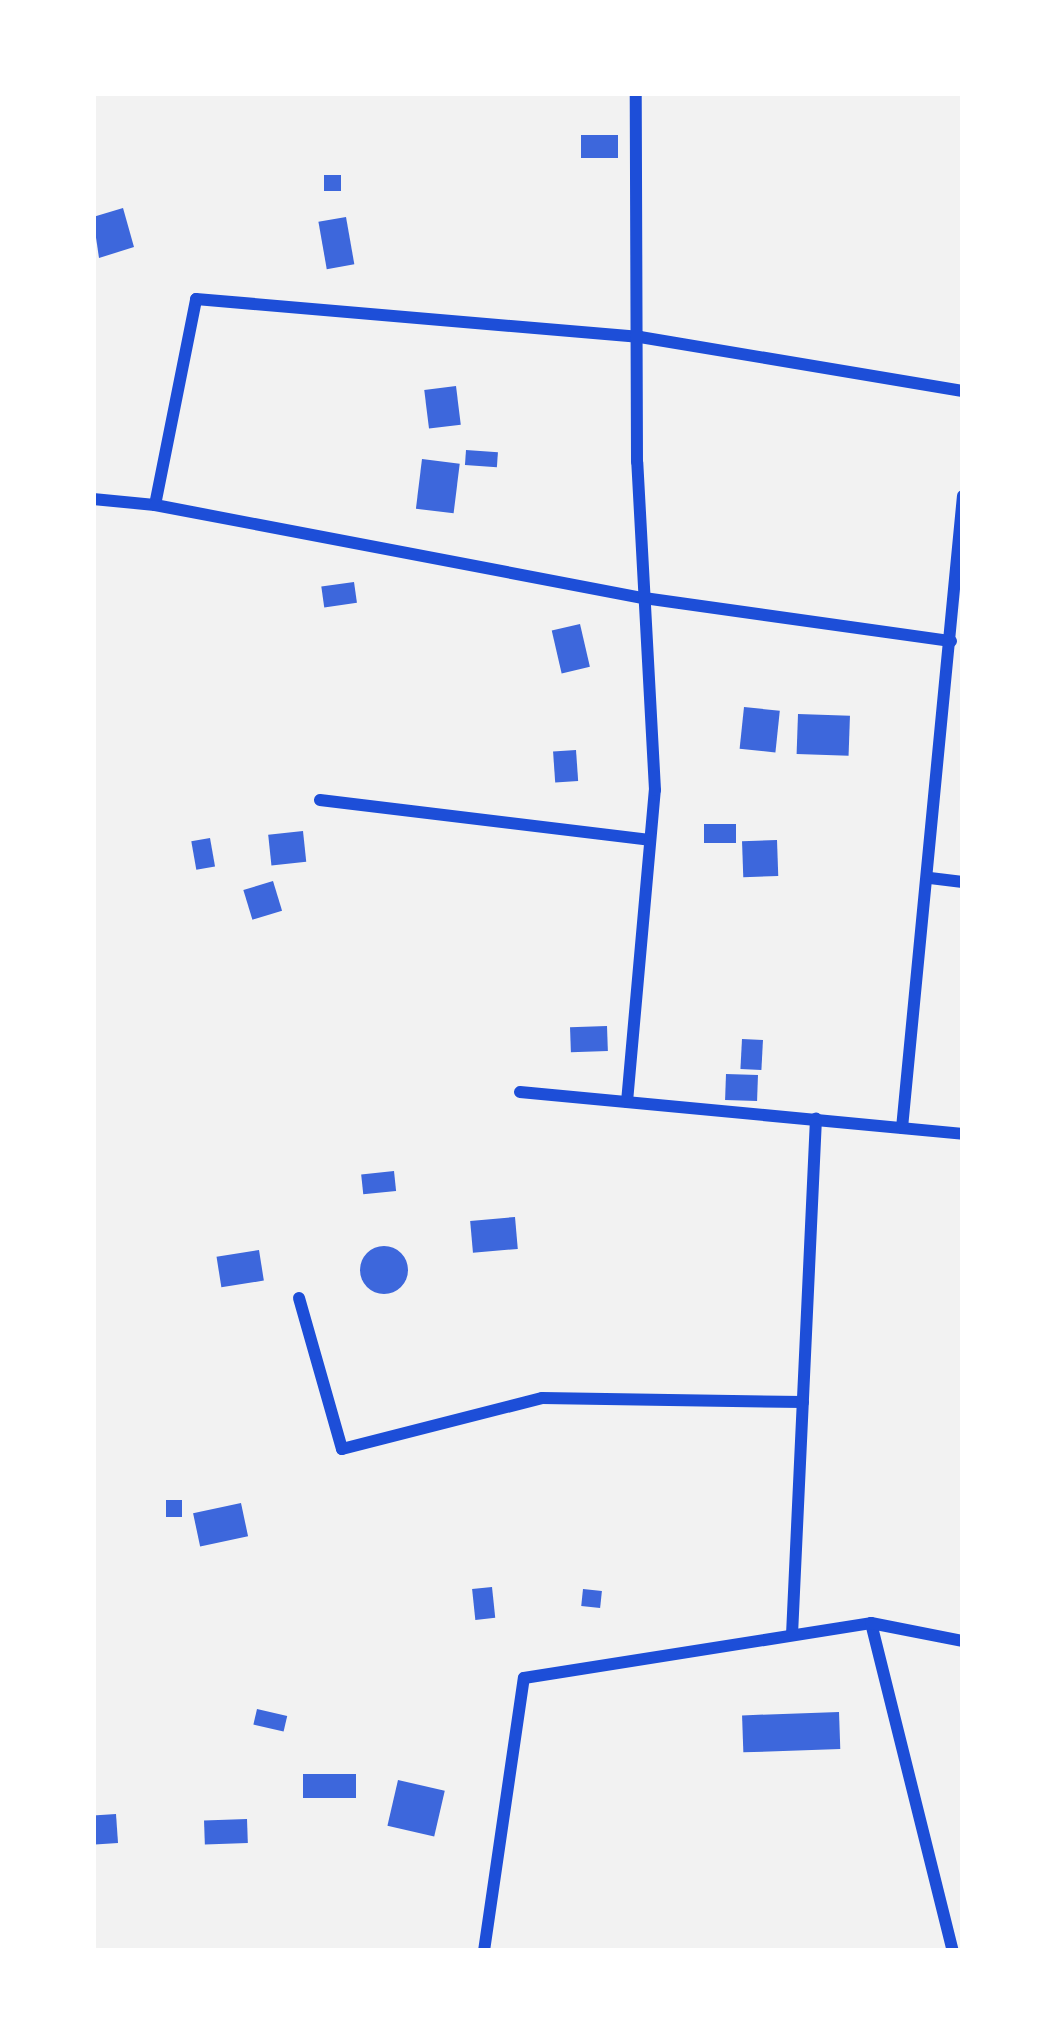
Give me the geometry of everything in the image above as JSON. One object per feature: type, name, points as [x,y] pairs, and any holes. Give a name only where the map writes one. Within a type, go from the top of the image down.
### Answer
[{"type":"street","points":[[627,1102],[650,840],[636,93]]},
{"type":"street","points":[[155,505],[196,299],[640,337],[963,392]]},
{"type":"street","points":[[902,1127],[930,878],[963,496]]},
{"type":"street","points":[[93,499],[155,505],[644,598],[952,641]]},
{"type":"street","points":[[320,800],[650,840]]},
{"type":"street","points":[[930,878],[963,882]]},
{"type":"street","points":[[520,1092],[963,1134]]},
{"type":"street","points":[[792,1635],[816,1119]]},
{"type":"street","points":[[298,1298],[342,1449],[542,1398],[803,1402]]},
{"type":"street","points":[[871,1622],[953,1951]]},
{"type":"street","points":[[484,1951],[524,1678],[871,1622],[963,1641]]},
{"type":"building","points":[[581,135],[618,135],[618,158],[581,158]]},
{"type":"building","points":[[324,175],[341,175],[341,191],[324,191]]},
{"type":"building","points":[[123,208],[134,247],[99,258],[93,217]]},
{"type":"building","points":[[346,217],[354,264],[327,269],[318,222]]},
{"type":"building","points":[[456,386],[461,425],[429,429],[424,390]]},
{"type":"building","points":[[466,450],[498,452],[497,467],[465,465]]},
{"type":"building","points":[[422,459],[460,464],[454,513],[416,509]]},
{"type":"building","points":[[354,582],[357,603],[324,607],[321,587]]},
{"type":"building","points":[[580,624],[590,667],[562,673],[552,631]]},
{"type":"building","points":[[744,707],[780,711],[775,753],[740,749]]},
{"type":"building","points":[[798,714],[850,716],[849,756],[797,754]]},
{"type":"building","points":[[576,750],[578,781],[555,783],[553,752]]},
{"type":"building","points":[[704,824],[736,824],[736,843],[704,843]]},
{"type":"building","points":[[303,831],[306,862],[271,865],[268,835]]},
{"type":"building","points":[[210,838],[215,867],[196,870],[191,841]]},
{"type":"building","points":[[777,840],[778,876],[743,877],[742,841]]},
{"type":"building","points":[[273,881],[282,911],[252,920],[243,890]]},
{"type":"building","points":[[607,1026],[608,1051],[571,1052],[570,1027]]},
{"type":"building","points":[[742,1039],[763,1040],[761,1070],[740,1069]]},
{"type":"building","points":[[726,1074],[758,1075],[757,1101],[725,1100]]},
{"type":"building","points":[[394,1171],[396,1191],[363,1194],[361,1174]]},
{"type":"building","points":[[515,1217],[518,1249],[473,1253],[470,1221]]},
{"type":"building","points":[[384,1246],[401,1253],[408,1270],[401,1287],[384,1294],[367,1287],[360,1270],[367,1253]]},
{"type":"building","points":[[259,1250],[264,1281],[221,1287],[217,1257]]},
{"type":"building","points":[[166,1500],[182,1500],[182,1517],[166,1517]]},
{"type":"building","points":[[241,1503],[248,1536],[200,1546],[193,1513]]},
{"type":"building","points":[[492,1587],[495,1618],[475,1620],[472,1589]]},
{"type":"building","points":[[583,1589],[602,1591],[600,1608],[581,1606]]},
{"type":"building","points":[[257,1709],[287,1716],[284,1732],[253,1725]]},
{"type":"building","points":[[839,1712],[840,1749],[743,1752],[742,1715]]},
{"type":"building","points":[[303,1774],[356,1774],[356,1798],[303,1798]]},
{"type":"building","points":[[398,1780],[445,1791],[434,1837],[387,1826]]},
{"type":"building","points":[[116,1814],[118,1843],[95,1845],[93,1816]]},
{"type":"building","points":[[247,1819],[248,1843],[205,1844],[204,1821]]}]
